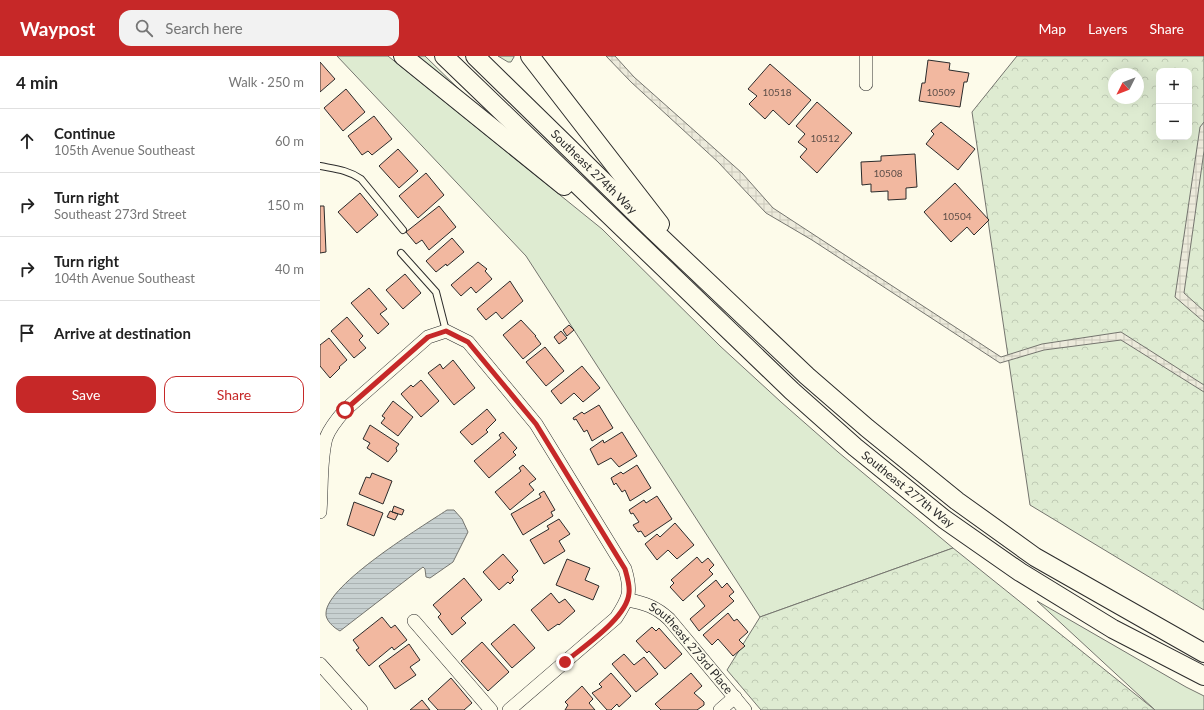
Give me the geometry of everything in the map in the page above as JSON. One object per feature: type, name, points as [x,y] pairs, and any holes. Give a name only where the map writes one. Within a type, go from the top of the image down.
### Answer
[{"type":"main road","points":[[403,56],[649,253]]},
{"type":"main road","name":"Southeast 274th Way","points":[[444,56],[649,253]]},
{"type":"main road","name":"Southeast 274th Way","points":[[475,56],[714,287]]},
{"type":"main road","points":[[530,56],[659,223],[714,287]]},
{"type":"main road","name":"Southeast 277th Way","points":[[649,253],[737,340],[792,391],[855,447],[944,519],[1020,572],[1113,629],[1204,676]]},
{"type":"main road","name":"Southeast 277th Way","points":[[714,287],[807,376],[867,428],[957,501],[1035,557],[1204,653]]},
{"type":"street","points":[[866,56],[866,84]]},
{"type":"street","points":[[320,512],[321,456],[323,436],[345,410],[428,337],[446,331],[468,342],[536,424],[625,569],[629,582],[628,600],[616,618],[510,710]]},
{"type":"street","name":"Southeast 273rd Place","points":[[628,600],[646,603],[658,609],[669,619],[745,710]]},
{"type":"street","points":[[414,620],[492,710]]},
{"type":"street","points":[[320,664],[361,710]]},
{"type":"street","points":[[720,710],[735,697]]},
{"type":"lane","points":[[320,166],[347,171],[361,180],[403,230]]},
{"type":"lane","points":[[401,253],[436,292],[446,331]]},
{"type":"green space","points":[[337,56],[388,56],[602,229],[720,346],[781,402],[838,452],[953,548],[760,617],[526,256]]},
{"type":"green space","points":[[416,56],[425,56],[465,95]]},
{"type":"green space","points":[[498,56],[514,57],[511,62],[508,62]]},
{"type":"green space","points":[[1017,56],[1204,56],[1204,610],[1030,505],[972,112]]},
{"type":"green space","points":[[953,548],[1155,710],[761,710],[727,670],[760,617]]},
{"type":"green space","points":[[1037,601],[1204,696],[1204,710],[1155,710]]},
{"type":"shaded area","points":[[606,56],[615,56],[634,77],[742,173],[773,208],[1001,357],[1042,344],[1121,332],[1204,385],[1204,392],[1121,340],[1044,350],[1000,363],[812,240],[766,213],[718,162],[631,82]]},
{"type":"shaded area","points":[[1204,122],[1204,151],[1184,293],[1204,311],[1204,322],[1175,297],[1200,127]]},
{"type":"shaded area","points":[[447,510],[454,510],[462,519],[468,532],[453,562],[430,578],[426,577],[425,569],[423,567],[340,631],[328,621],[326,613],[331,601],[342,587],[358,572],[398,542]]},
{"type":"building","points":[[928,60],[950,63],[949,70],[969,73],[967,82],[964,82],[960,107],[919,101],[922,83],[925,83]]},
{"type":"building","points":[[320,62],[335,79],[320,92]]},
{"type":"building","points":[[770,64],[811,100],[789,125],[773,110],[765,119],[749,104],[757,96],[748,89]]},
{"type":"building","points":[[346,89],[365,112],[343,131],[324,108]]},
{"type":"building","points":[[817,102],[852,133],[817,173],[800,157],[807,149],[798,142],[805,134],[796,126]]},
{"type":"building","points":[[374,116],[392,139],[372,155],[368,151],[362,155],[348,136]]},
{"type":"building","points":[[941,122],[975,149],[958,170],[926,144],[934,134],[931,131]]},
{"type":"building","points":[[398,149],[418,171],[399,188],[379,166]]},
{"type":"building","points":[[915,154],[917,187],[906,188],[906,199],[888,200],[888,191],[871,192],[871,184],[862,185],[861,162],[881,161],[881,156]]},
{"type":"building","points":[[426,173],[444,195],[418,218],[399,196]]},
{"type":"building","points":[[955,183],[989,220],[974,235],[967,227],[951,242],[924,212]]},
{"type":"building","points":[[360,193],[378,215],[357,233],[338,212]]},
{"type":"building","points":[[320,206],[324,206],[326,252],[320,253]]},
{"type":"building","points":[[439,206],[456,227],[429,250],[422,240],[416,244],[406,232]]},
{"type":"building","points":[[452,238],[464,252],[447,266],[446,264],[436,272],[426,261]]},
{"type":"building","points":[[478,262],[487,269],[485,271],[492,279],[476,293],[471,287],[461,296],[451,285]]},
{"type":"building","points":[[405,274],[421,293],[403,309],[386,290]]},
{"type":"building","points":[[510,281],[523,301],[502,319],[496,312],[486,320],[477,309]]},
{"type":"building","points":[[369,288],[387,309],[380,314],[389,324],[378,334],[351,303]]},
{"type":"building","points":[[347,317],[363,336],[359,340],[366,348],[354,358],[331,331]]},
{"type":"building","points":[[521,320],[536,336],[541,344],[523,359],[503,335]]},
{"type":"building","points":[[569,325],[574,330],[567,336],[563,330]]},
{"type":"building","points":[[561,331],[567,338],[559,344],[554,337]]},
{"type":"building","points":[[329,338],[347,360],[330,378],[320,366],[320,345]]},
{"type":"building","points":[[545,347],[564,371],[546,386],[526,362]]},
{"type":"building","points":[[453,360],[475,388],[454,405],[428,373],[440,364],[443,369]]},
{"type":"building","points":[[582,366],[600,388],[583,402],[574,393],[561,404],[551,391]]},
{"type":"building","points":[[421,380],[439,401],[421,417],[401,394],[411,385],[413,387]]},
{"type":"building","points":[[393,401],[413,417],[398,436],[381,423],[385,418],[382,416]]},
{"type":"building","points":[[599,405],[613,428],[592,441],[587,430],[584,432],[576,419],[574,420],[573,418],[582,412],[584,414]]},
{"type":"building","points":[[487,409],[496,420],[486,430],[488,432],[472,445],[460,432]]},
{"type":"building","points":[[370,425],[399,444],[396,448],[397,451],[388,462],[367,448],[370,443],[363,439]]},
{"type":"building","points":[[503,432],[517,448],[513,452],[516,455],[489,478],[474,461],[501,438],[499,435]]},
{"type":"building","points":[[622,432],[637,456],[619,467],[611,458],[598,465],[590,449],[603,440],[604,443]]},
{"type":"building","points":[[523,465],[536,479],[529,484],[534,490],[510,510],[495,492],[521,471],[519,468]]},
{"type":"building","points":[[637,465],[651,488],[630,501],[625,490],[622,492],[616,483],[614,485],[611,478],[621,472],[623,474]]},
{"type":"building","points":[[372,473],[392,481],[383,504],[359,494],[366,477],[370,478]]},
{"type":"building","points":[[544,491],[555,510],[551,512],[553,516],[523,535],[511,514],[541,497],[539,494]]},
{"type":"building","points":[[657,496],[672,519],[645,537],[641,531],[638,532],[633,525],[639,522],[629,510],[644,500],[646,503]]},
{"type":"building","points":[[354,502],[383,513],[374,536],[347,525]]},
{"type":"building","points":[[394,506],[404,510],[402,515],[392,512]]},
{"type":"building","points":[[390,511],[398,514],[395,520],[387,517]]},
{"type":"building","points":[[559,519],[570,534],[559,541],[565,551],[544,564],[530,540],[549,529],[547,526]]},
{"type":"building","points":[[675,523],[694,545],[677,559],[668,550],[657,560],[645,544],[657,534],[660,537]]},
{"type":"building","points":[[503,554],[518,571],[512,577],[514,580],[510,584],[508,582],[499,590],[483,572]]},
{"type":"building","points":[[697,557],[702,563],[708,558],[714,565],[709,570],[713,574],[683,601],[670,587],[674,583],[671,580]]},
{"type":"building","points":[[567,559],[590,568],[585,580],[599,586],[593,600],[556,585]]},
{"type":"building","points":[[464,578],[482,600],[461,618],[466,623],[452,635],[438,617],[441,614],[433,605]]},
{"type":"building","points":[[716,580],[722,588],[727,583],[734,592],[729,596],[734,601],[699,631],[690,619],[705,606],[697,596]]},
{"type":"building","points":[[551,593],[559,603],[565,599],[575,611],[559,625],[558,624],[548,631],[531,610]]},
{"type":"building","points":[[728,613],[734,621],[737,619],[748,632],[739,640],[745,646],[733,656],[718,639],[712,645],[703,635]]},
{"type":"building","points":[[382,617],[391,628],[395,625],[407,640],[394,650],[392,647],[369,666],[356,650],[359,648],[353,640]]},
{"type":"building","points":[[514,624],[535,648],[512,668],[491,644]]},
{"type":"building","points":[[652,627],[656,631],[659,628],[682,654],[665,669],[649,651],[647,653],[636,641]]},
{"type":"building","points":[[482,642],[509,672],[488,691],[461,661]]},
{"type":"building","points":[[409,644],[420,660],[410,667],[416,675],[395,689],[379,666]]},
{"type":"building","points":[[624,654],[634,665],[644,657],[658,674],[636,692],[612,664]]},
{"type":"building","points":[[611,673],[631,696],[619,707],[617,704],[611,710],[607,710],[592,693],[602,687],[599,684]]},
{"type":"building","points":[[691,673],[702,686],[694,693],[704,702],[704,705],[697,710],[661,710],[655,704]]},
{"type":"building","points":[[451,678],[472,703],[464,710],[438,710],[428,699]]},
{"type":"building","points":[[582,686],[593,699],[589,703],[595,710],[565,710],[568,705],[565,702]]},
{"type":"building","points":[[422,700],[430,710],[410,710]]},
{"type":"route","points":[[345,410],[428,337],[446,331],[459,336],[468,342],[536,424],[625,569],[629,582],[628,600],[616,618],[565,662]]}]
